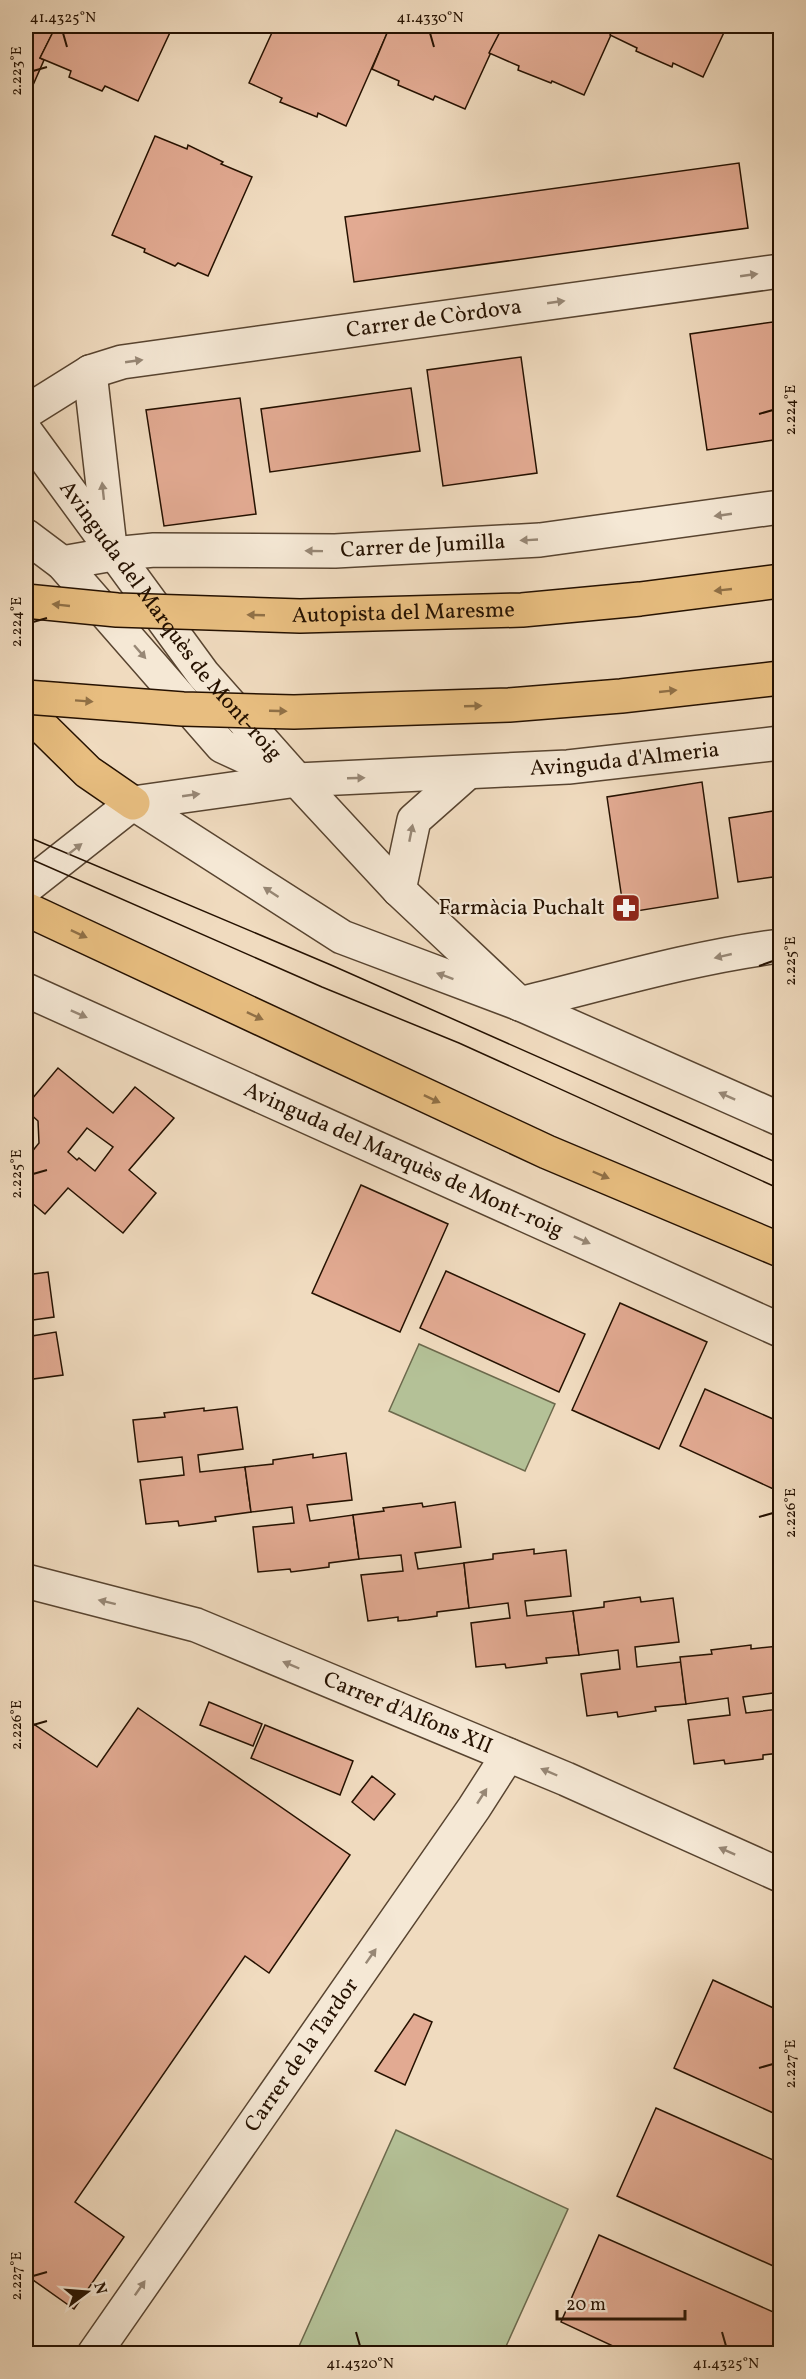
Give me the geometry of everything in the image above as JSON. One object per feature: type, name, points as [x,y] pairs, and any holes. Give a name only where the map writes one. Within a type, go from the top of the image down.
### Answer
[{"type":"highway","name":"Autopista del Maresme","points":[[26,601],[117,610],[300,616],[522,610],[651,598],[780,581]]},
{"type":"highway","points":[[26,696],[183,709],[294,712],[509,705],[621,696],[780,678]]},
{"type":"highway","points":[[26,711],[88,772],[133,803]]},
{"type":"highway","points":[[27,897],[547,1152],[780,1250]]},
{"type":"street","name":"Carrer de Còrdova","points":[[26,412],[90,372],[122,362],[780,271]]},
{"type":"street","points":[[90,372],[111,551]]},
{"type":"street","name":"Avinguda del Marquès de Mont-roig","points":[[26,432],[203,674],[399,890],[520,1004]]},
{"type":"street","name":"Carrer de Jumilla","points":[[62,563],[111,551],[154,549],[335,551],[540,540],[780,507]]},
{"type":"street","name":"Avinguda del Marquès de Mont-roig","points":[[26,536],[62,563],[222,746],[297,780]]},
{"type":"street","name":"Avinguda d'Almeria","points":[[133,803],[297,780],[568,767],[780,743]]},
{"type":"street","points":[[399,890],[414,820],[467,773]]},
{"type":"street","points":[[27,897],[133,803]]},
{"type":"street","name":"Avinguda del Marquès de Mont-roig","points":[[133,803],[342,937],[520,1004],[780,1119]]},
{"type":"street","points":[[520,1004],[699,961],[753,949],[780,946]]},
{"type":"street","name":"Avinguda del Marquès de Mont-roig","points":[[26,990],[780,1330]]},
{"type":"street","name":"Carrer d'Alfons XII","points":[[26,1581],[196,1625],[508,1755],[780,1875]]},
{"type":"street","name":"Carrer de la Tardor","points":[[94,2354],[474,1808],[508,1755]]},
{"type":"green space","points":[[419,1344],[555,1404],[525,1471],[389,1411]]},
{"type":"green space","points":[[396,2130],[568,2209],[503,2353],[296,2353]]},
{"type":"building","points":[[26,26],[56,26],[40,58],[44,60],[26,101]]},
{"type":"building","points":[[56,26],[173,26],[138,101],[105,86],[102,91],[69,77],[71,71],[40,58]]},
{"type":"building","points":[[275,26],[381,26],[389,29],[346,126],[318,113],[317,117],[280,102],[282,98],[249,83]]},
{"type":"building","points":[[390,26],[503,26],[465,109],[435,96],[433,100],[398,85],[399,81],[372,69]]},
{"type":"building","points":[[503,26],[615,26],[584,95],[518,70],[519,66],[489,53]]},
{"type":"building","points":[[615,26],[727,26],[703,77],[673,63],[672,67],[636,51],[637,48],[610,35]]},
{"type":"building","points":[[155,136],[187,149],[188,145],[223,162],[221,164],[252,177],[208,276],[178,263],[175,266],[144,252],[145,249],[112,235]]},
{"type":"building","points":[[739,163],[748,228],[354,282],[345,217]]},
{"type":"building","points":[[780,321],[780,439],[707,450],[690,334]]},
{"type":"building","points":[[521,357],[537,473],[443,486],[427,370]]},
{"type":"building","points":[[411,388],[420,451],[270,472],[261,409]]},
{"type":"building","points":[[240,398],[256,514],[164,526],[146,410]]},
{"type":"building","points":[[702,782],[718,898],[624,913],[607,797]]},
{"type":"building","points":[[780,810],[780,876],[738,882],[729,818]]},
{"type":"building","points":[[58,1068],[113,1113],[135,1087],[174,1118],[129,1170],[156,1193],[123,1233],[68,1188],[45,1214],[26,1198],[26,1159],[39,1143],[38,1121],[26,1110],[26,1106]],"holes":[[[87,1128],[113,1147],[95,1171],[68,1152]]]},
{"type":"building","points":[[361,1185],[448,1224],[400,1332],[312,1293]]},
{"type":"building","points":[[446,1271],[585,1334],[559,1392],[420,1328]]},
{"type":"building","points":[[48,1272],[54,1317],[26,1321],[26,1275]]},
{"type":"building","points":[[620,1303],[707,1342],[659,1449],[572,1410]]},
{"type":"building","points":[[56,1332],[63,1375],[26,1380],[26,1337]]},
{"type":"building","points":[[705,1389],[780,1422],[780,1492],[680,1446]]},
{"type":"building","points":[[237,1407],[243,1449],[198,1455],[200,1472],[245,1467],[251,1512],[215,1517],[216,1521],[179,1526],[178,1521],[146,1524],[140,1480],[184,1475],[182,1457],[138,1462],[133,1420],[165,1417],[164,1413],[204,1408],[204,1411]]},
{"type":"building","points":[[346,1453],[352,1500],[307,1505],[310,1521],[353,1515],[359,1559],[329,1563],[329,1567],[291,1572],[290,1569],[258,1572],[253,1527],[294,1523],[292,1507],[251,1512],[245,1467],[273,1464],[273,1460],[313,1454],[313,1458]]},
{"type":"building","points":[[455,1502],[461,1547],[415,1553],[418,1569],[464,1563],[469,1608],[437,1612],[437,1616],[408,1620],[398,1621],[398,1617],[368,1621],[361,1575],[403,1571],[401,1555],[359,1559],[353,1515],[422,1503],[423,1507]]},
{"type":"building","points":[[534,1549],[534,1554],[566,1550],[571,1596],[525,1601],[527,1616],[573,1611],[579,1655],[546,1658],[547,1663],[506,1668],[505,1664],[476,1667],[471,1623],[510,1618],[508,1603],[469,1608],[464,1563],[493,1559],[493,1554]]},
{"type":"building","points":[[640,1597],[641,1602],[673,1598],[679,1642],[635,1647],[637,1667],[681,1662],[686,1704],[655,1707],[656,1711],[618,1717],[617,1712],[587,1716],[581,1674],[620,1669],[618,1650],[579,1655],[573,1611],[604,1607],[604,1602]]},
{"type":"building","points":[[751,1645],[751,1649],[779,1646],[780,1692],[743,1697],[746,1713],[780,1709],[780,1753],[763,1755],[763,1759],[725,1764],[724,1760],[694,1764],[688,1720],[730,1715],[728,1698],[686,1704],[680,1657],[712,1654],[711,1650]]},
{"type":"building","points":[[209,1702],[262,1724],[253,1746],[200,1725]]},
{"type":"building","points":[[138,1708],[350,1855],[269,1973],[245,1956],[75,2202],[124,2237],[74,2309],[26,2275],[26,1719],[97,1767]]},
{"type":"building","points":[[265,1725],[353,1761],[340,1795],[251,1758]]},
{"type":"building","points":[[372,1776],[395,1794],[374,1820],[352,1802]]},
{"type":"building","points":[[713,1980],[780,2011],[780,2116],[674,2068]]},
{"type":"building","points":[[414,2014],[432,2022],[405,2085],[375,2071]]},
{"type":"building","points":[[656,2108],[780,2163],[780,2269],[617,2196]]},
{"type":"building","points":[[599,2235],[780,2315],[780,2354],[630,2354],[561,2322]]},
{"type":"tram line","points":[[26,836],[331,965],[780,1164]]},
{"type":"tram line","points":[[26,857],[322,987],[459,1043],[780,1189]]},
{"type":"place","name":"Farmàcia Puchalt","points":[[626,908]]}]
